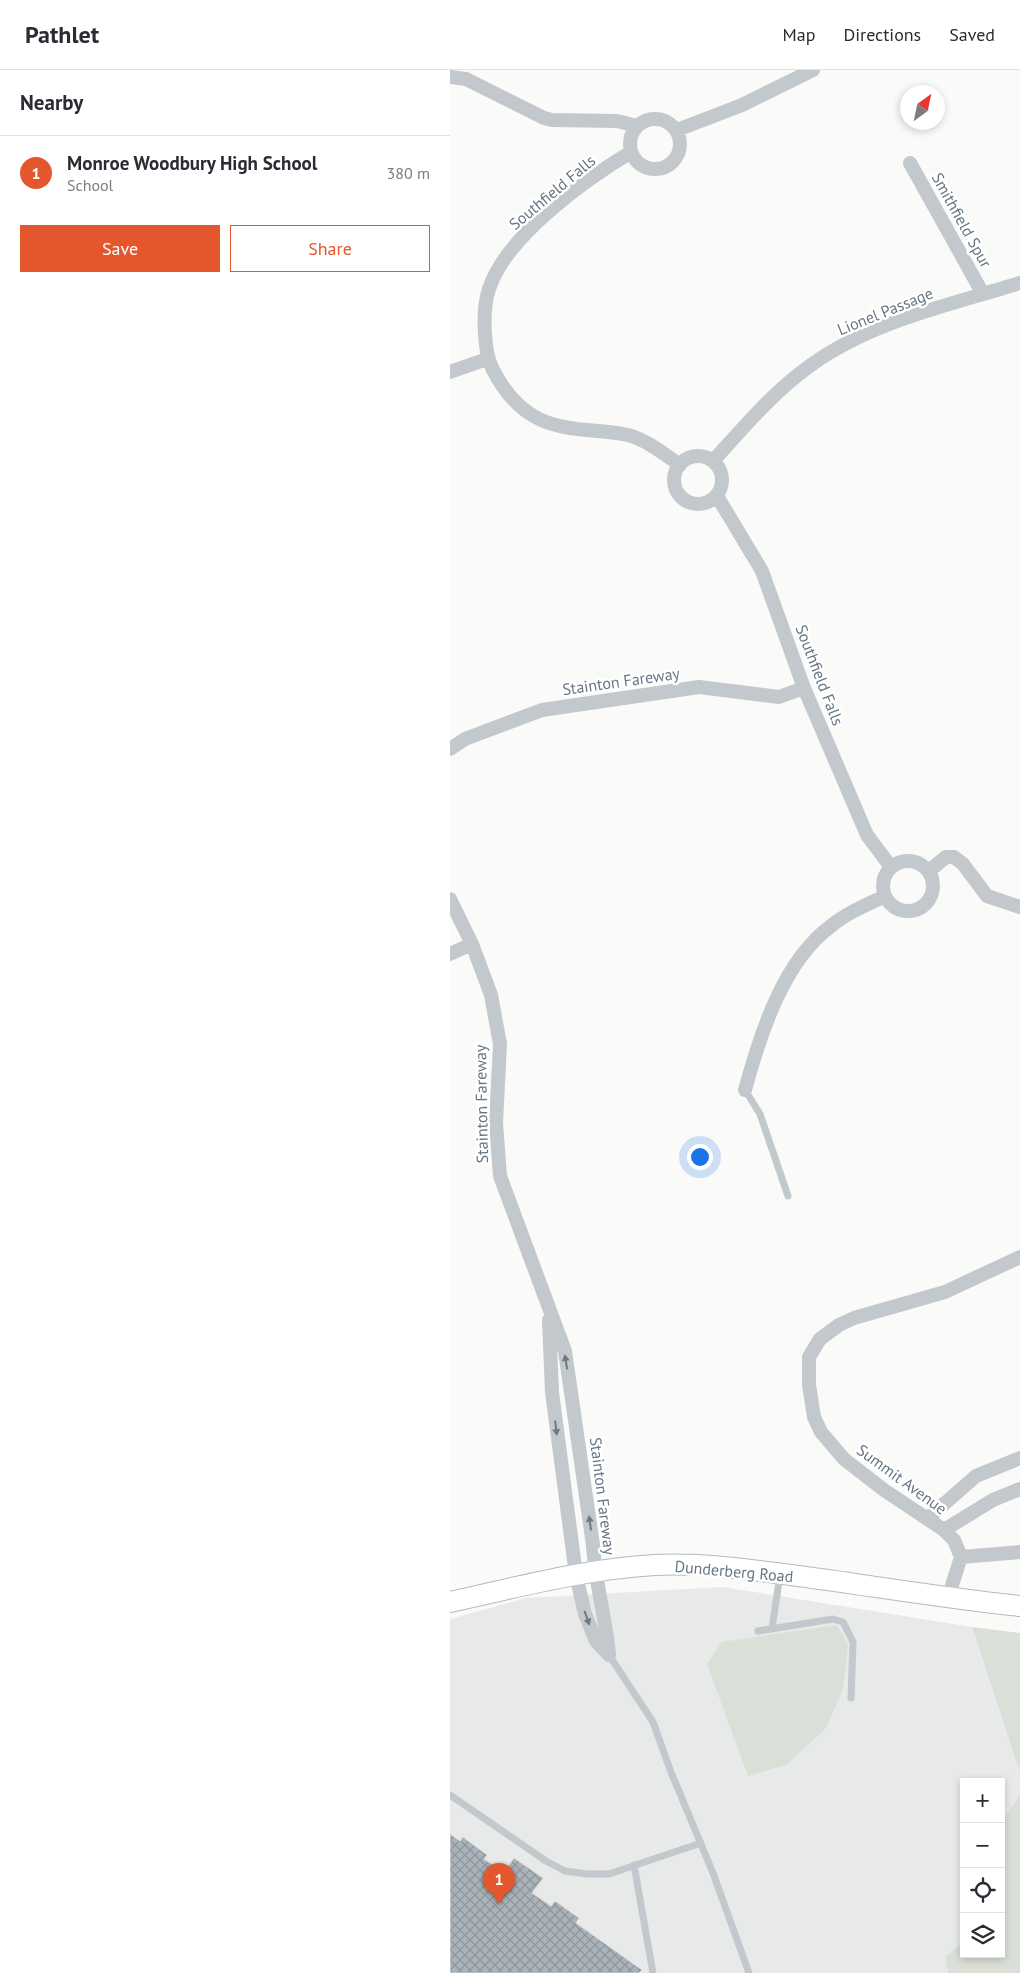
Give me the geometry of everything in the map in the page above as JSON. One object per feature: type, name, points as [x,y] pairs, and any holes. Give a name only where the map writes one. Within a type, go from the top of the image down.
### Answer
[{"type":"street","points":[[677,130],[742,105],[813,70]]},
{"type":"street","points":[[450,77],[466,79],[544,118],[552,120],[617,121],[637,126]]},
{"type":"street","points":[[658,118],[665,120],[677,130],[681,146],[674,162],[667,167],[659,170],[642,166],[631,152],[630,139],[637,126],[650,119],[658,118]]},
{"type":"street","name":"Southfield Falls","points":[[631,152],[580,187],[538,222],[507,254],[489,288],[484,310],[487,359],[499,381],[514,401],[538,419],[575,429],[629,436],[655,447],[680,465]]},
{"type":"street","name":"Smithfield Spur","points":[[910,163],[982,294]]},
{"type":"street","name":"Lionel Passage","points":[[713,461],[760,410],[811,364],[852,340],[908,317],[1020,282]]},
{"type":"street","points":[[450,372],[487,359]]},
{"type":"street","points":[[696,456],[705,457],[713,461],[719,468],[722,478],[721,487],[716,496],[709,502],[700,504],[691,503],[683,499],[677,491],[675,482],[676,473],[680,465],[687,459],[696,456]]},
{"type":"street","name":"Southfield Falls","points":[[716,496],[762,571],[804,688],[867,835],[891,868]]},
{"type":"street","name":"Stainton Fareway","points":[[450,749],[465,739],[542,710],[699,687],[779,697],[804,688]]},
{"type":"street","points":[[928,871],[946,857],[954,857],[963,864],[987,896],[1020,907]]},
{"type":"street","points":[[910,861],[921,864],[928,871],[933,880],[934,891],[930,901],[922,908],[912,912],[900,911],[891,905],[883,889],[884,881],[891,868],[900,862],[910,861]]},
{"type":"street","points":[[745,1090],[754,1055],[775,1000],[802,957],[817,938],[830,926],[885,896]]},
{"type":"street","name":"Stainton Fareway","points":[[450,899],[472,944],[491,995],[500,1044],[496,1123],[500,1176],[565,1351],[593,1545],[585,1573]]},
{"type":"street","points":[[450,954],[472,944]]},
{"type":"street","name":"Summit Avenue","points":[[961,1557],[954,1540],[944,1530],[844,1459],[821,1432],[814,1416],[809,1385],[809,1357],[820,1339],[839,1325],[854,1318],[945,1292],[1020,1257]]},
{"type":"street","name":"Stainton Fareway","points":[[548,1309],[552,1389],[562,1475],[585,1573]]},
{"type":"street","points":[[552,1389],[571,1388]]},
{"type":"street","points":[[927,1519],[976,1476],[1020,1458]]},
{"type":"street","points":[[562,1475],[583,1474]]},
{"type":"street","points":[[944,1530],[993,1500],[1020,1489]]},
{"type":"street","points":[[948,1598],[961,1557],[1020,1552]]},
{"type":"street","name":"Dunderberg Road","points":[[450,1602],[536,1581],[585,1573],[657,1565],[720,1566],[948,1598],[1020,1606]]},
{"type":"street","points":[[585,1573],[585,1614],[596,1641],[609,1655]]},
{"type":"street","points":[[585,1573],[607,1634],[609,1655]]},
{"type":"lane","points":[[745,1090],[760,1114],[788,1196]]},
{"type":"lane","points":[[772,1628],[781,1574]]},
{"type":"lane","points":[[758,1631],[833,1619],[843,1622],[853,1642],[851,1698]]},
{"type":"lane","points":[[609,1655],[653,1722],[671,1772],[701,1843],[749,1973]]},
{"type":"lane","points":[[450,1795],[565,1872],[609,1874],[701,1843]]},
{"type":"lane","points":[[634,1865],[653,1973]]},
{"type":"shaded area","points":[[723,1587],[972,1627],[1020,1773],[1020,1794],[1005,1817],[1005,1778],[960,1778],[960,1945],[945,1957],[948,1973],[450,1973],[450,1619],[526,1598]]},
{"type":"shaded area","points":[[837,1625],[848,1644],[843,1689],[826,1728],[786,1765],[748,1776],[707,1664],[722,1642]]},
{"type":"shaded area","points":[[972,1627],[1020,1633],[1020,1773]]},
{"type":"shaded area","points":[[1020,1794],[1020,1973],[948,1973],[945,1957],[960,1945],[960,1958],[1005,1958],[1005,1817]]},
{"type":"building","points":[[450,1834],[460,1841],[463,1837],[487,1855],[484,1859],[504,1872],[514,1858],[543,1878],[532,1893],[551,1906],[555,1901],[579,1918],[576,1923],[642,1970],[639,1973],[450,1973]]},
{"type":"place","name":"Monroe Woodbury High School","points":[[499,1904]]}]
